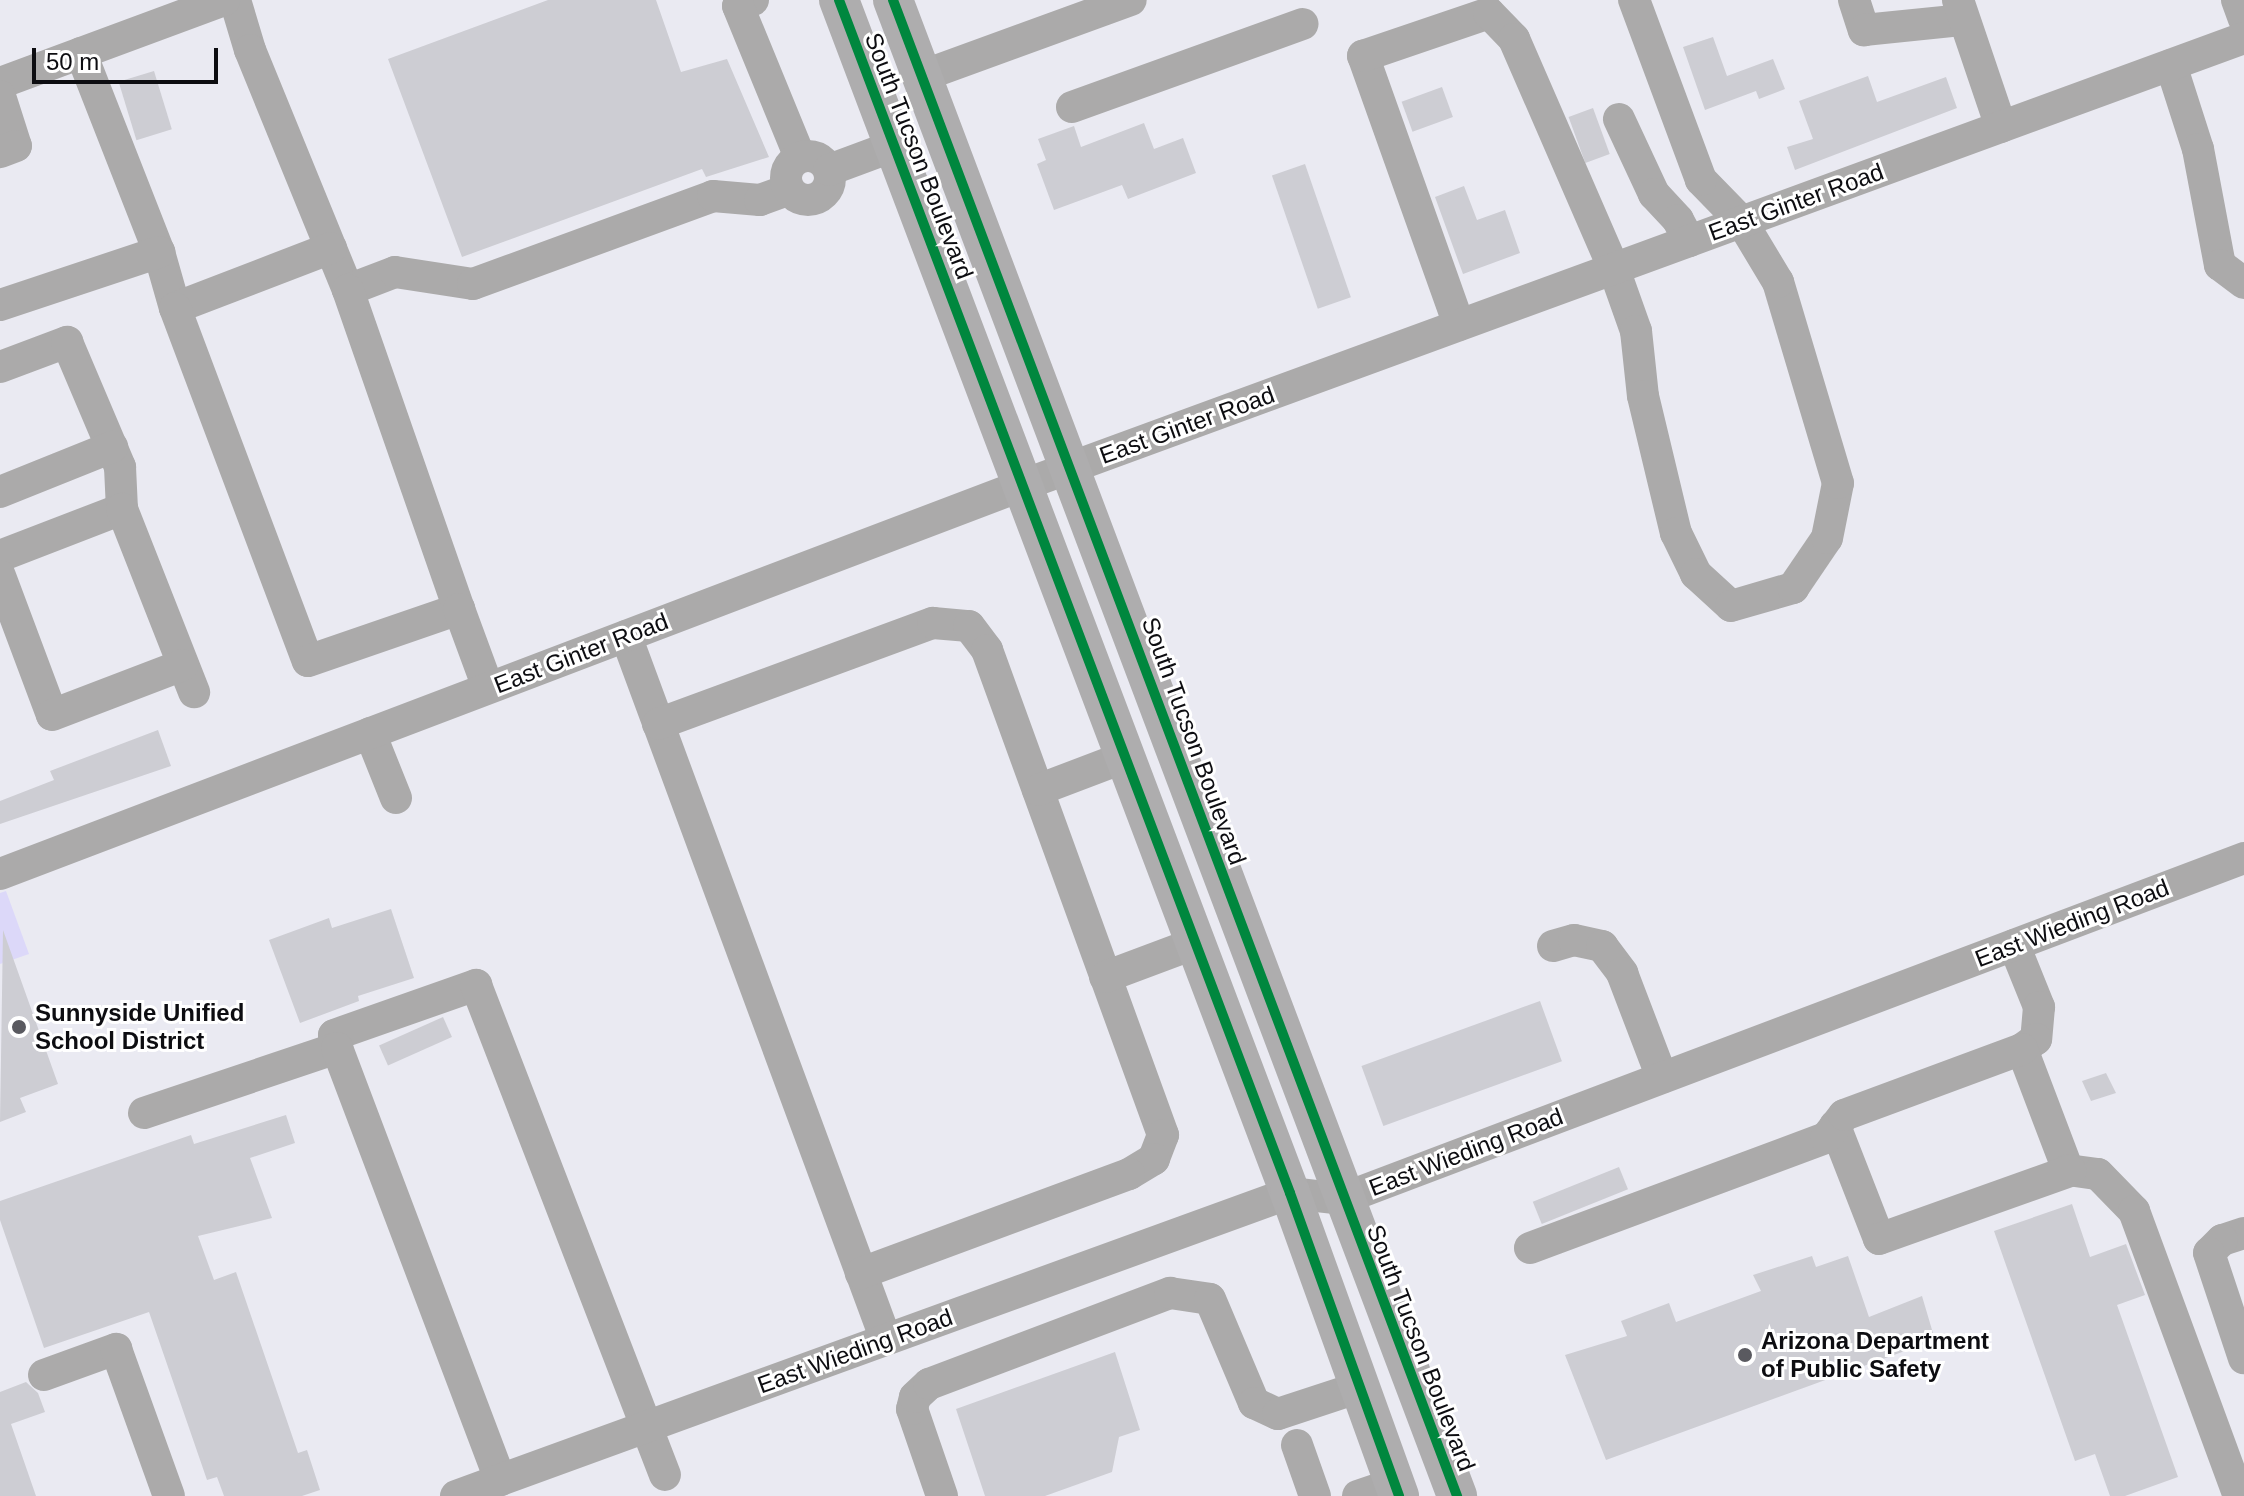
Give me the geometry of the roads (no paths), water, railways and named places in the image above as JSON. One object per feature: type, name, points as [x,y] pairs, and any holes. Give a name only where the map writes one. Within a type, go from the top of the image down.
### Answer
[{"type":"main road","name":"South Tucson Boulevard","points":[[839,0],[1290,1193],[1397,1490]]},
{"type":"main road","name":"South Tucson Boulevard","points":[[893,0],[1071,467],[1342,1199],[1457,1496]]},
{"type":"street","points":[[0,83],[224,0]]},
{"type":"street","points":[[235,0],[348,290],[488,688]]},
{"type":"street","points":[[753,0],[738,6],[800,157]]},
{"type":"street","points":[[922,76],[1131,0]]},
{"type":"street","points":[[1459,325],[1363,56],[1489,13],[1514,39],[1614,269],[1636,331],[1643,396],[1676,533],[1696,574],[1731,606],[1793,588],[1827,538],[1838,483],[1778,282],[1742,222],[1701,180],[1634,0]]},
{"type":"street","points":[[1854,0],[1864,30],[1960,10],[2001,127]]},
{"type":"street","points":[[2237,0],[2244,19]]},
{"type":"street","points":[[1072,107],[1303,24]]},
{"type":"street","name":"East Ginter Road","points":[[0,874],[1071,467],[2244,38]]},
{"type":"street","points":[[81,53],[159,252],[175,308],[308,661],[459,609]]},
{"type":"street","points":[[2171,65],[2198,149],[2220,265],[2244,283]]},
{"type":"street","points":[[0,96],[8,149]]},
{"type":"street","points":[[1619,119],[1654,194],[1678,220],[1689,241]]},
{"type":"street","points":[[829,170],[894,146]]},
{"type":"street","points":[[800,157],[818,159],[829,170],[829,185],[820,198],[799,199],[788,190],[787,170],[800,157]]},
{"type":"street","points":[[348,290],[395,272],[473,284],[713,196],[760,200],[788,190]]},
{"type":"street","points":[[175,308],[331,248]]},
{"type":"street","points":[[0,305],[159,252]]},
{"type":"street","points":[[0,367],[67,342],[120,467],[122,509],[189,678],[52,715],[0,576]]},
{"type":"street","points":[[0,492],[112,447]]},
{"type":"street","points":[[0,556],[122,509]]},
{"type":"street","points":[[658,724],[933,623],[969,626],[987,650],[1163,1135],[1154,1159],[1129,1174],[861,1273]]},
{"type":"street","points":[[626,636],[886,1340]]},
{"type":"street","points":[[370,733],[396,798]]},
{"type":"street","points":[[1038,790],[1125,757]]},
{"type":"street","name":"East Wieding Road","points":[[456,1496],[1290,1193],[1342,1199],[2244,858]]},
{"type":"street","points":[[1553,946],[1574,940],[1602,946],[1622,973],[1662,1078]]},
{"type":"street","points":[[1105,977],[1196,943]]},
{"type":"street","points":[[1530,1248],[1826,1138],[1844,1115],[2022,1049],[2036,1039],[2039,1007],[2014,945]]},
{"type":"street","points":[[500,1480],[334,1035],[468,977],[665,1475]]},
{"type":"street","points":[[144,1113],[337,1048]]},
{"type":"street","points":[[2022,1049],[2070,1171]]},
{"type":"street","points":[[1835,1126],[1879,1239],[2070,1171],[2098,1174],[2134,1211],[2239,1496]]},
{"type":"street","points":[[2244,1233],[2222,1240],[2209,1253],[2244,1358]]},
{"type":"street","points":[[942,1496],[912,1409],[915,1397],[929,1384],[1170,1293],[1210,1299],[1254,1403],[1278,1414],[1360,1387]]},
{"type":"street","points":[[44,1375],[116,1349],[169,1496]]},
{"type":"street","points":[[1297,1445],[1315,1496]]},
{"type":"street","points":[[1358,1496],[1397,1490]]},
{"type":"place","name":"Sunnyside Unified School District","points":[[19,1027]]},
{"type":"place","name":"Arizona Department of Public Safety","points":[[1745,1355]]}]
